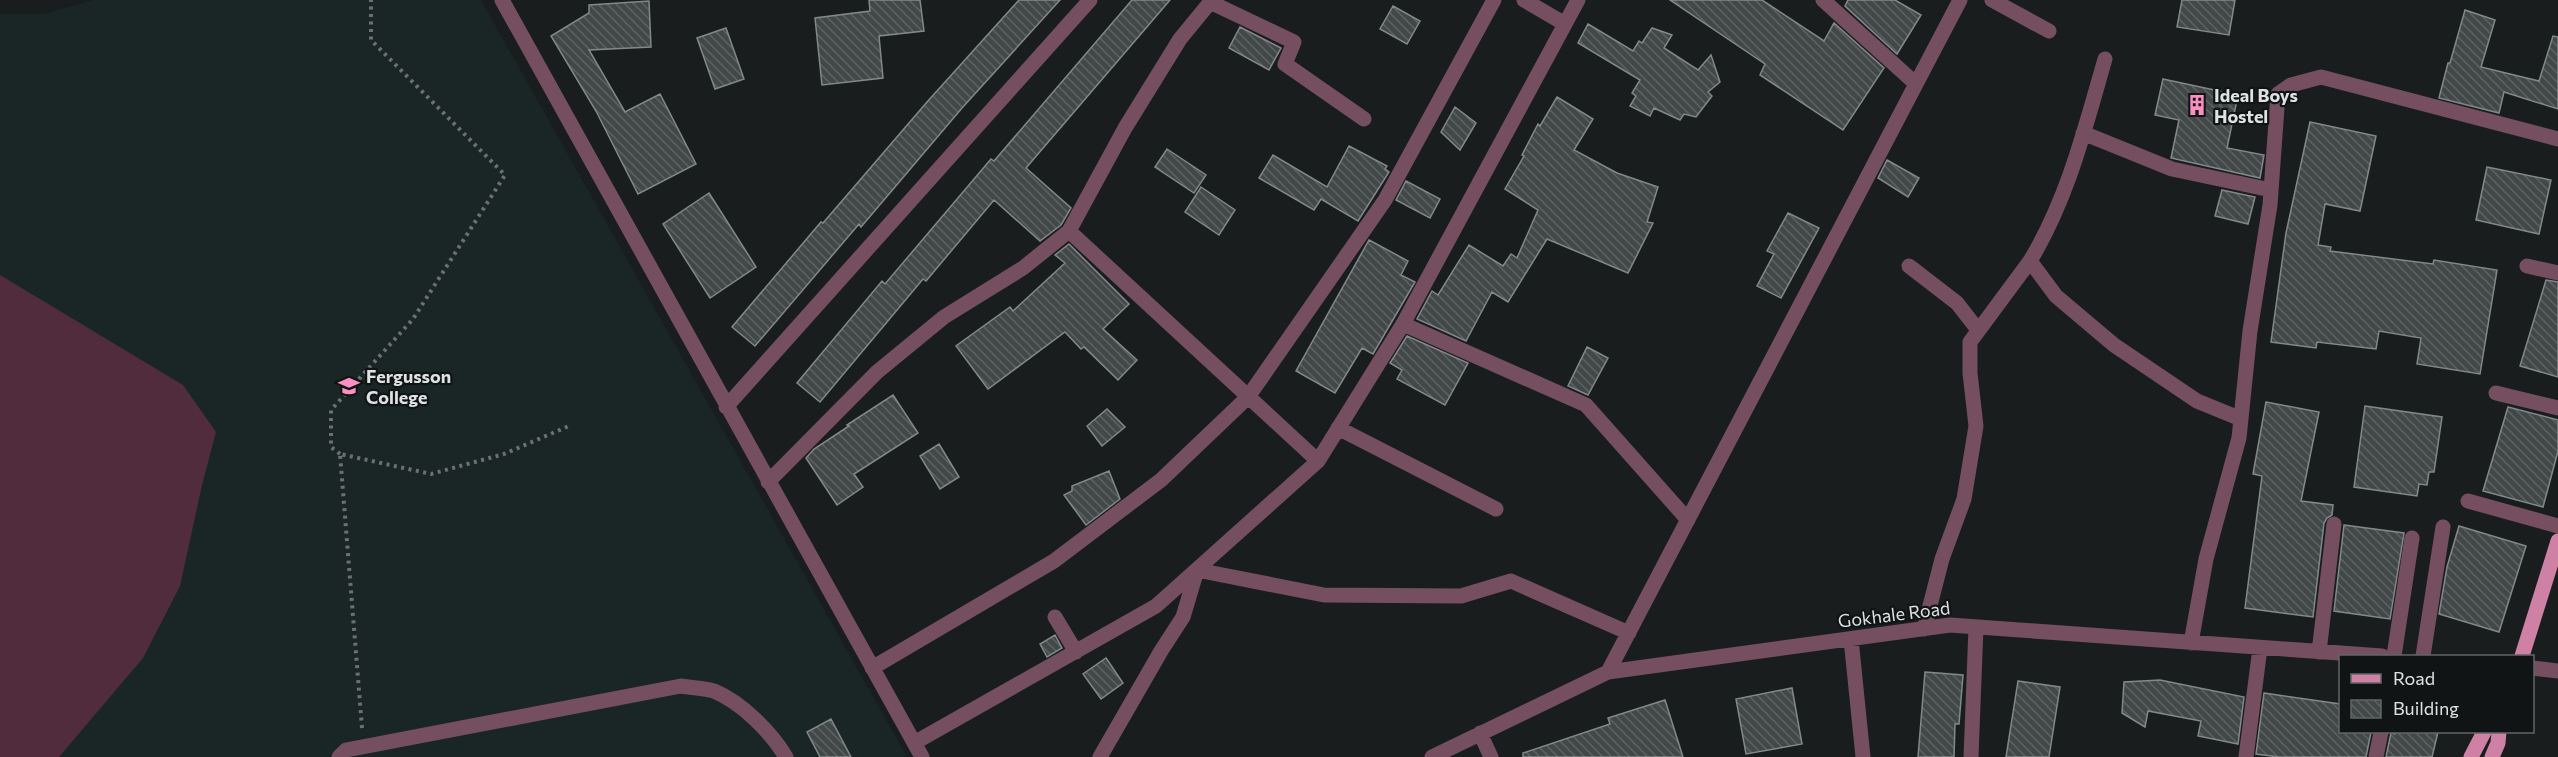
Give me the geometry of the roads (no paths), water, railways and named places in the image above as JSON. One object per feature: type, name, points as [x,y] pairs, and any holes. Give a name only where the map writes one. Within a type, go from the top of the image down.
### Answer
[{"type":"main road","points":[[2523,655],[2558,541]]},
{"type":"main road","points":[[2471,757],[2483,733]]},
{"type":"main road","points":[[2492,757],[2498,743],[2499,733]]},
{"type":"street","points":[[502,0],[922,757]]},
{"type":"street","points":[[726,407],[1090,0]]},
{"type":"street","points":[[872,668],[1054,561],[1161,480],[1248,397],[1385,200],[1494,0]]},
{"type":"street","points":[[1524,0],[1564,24]]},
{"type":"street","points":[[914,743],[1156,606],[1318,461],[1403,324],[1578,0]]},
{"type":"street","points":[[1823,0],[1916,84]]},
{"type":"street","points":[[1608,672],[1960,0]]},
{"type":"street","points":[[1992,0],[2049,31]]},
{"type":"street","points":[[768,482],[877,372],[944,317],[1023,268],[1069,231],[1125,128],[1180,39],[1211,1],[1294,42],[1285,64],[1364,120]]},
{"type":"street","points":[[1924,629],[1942,559],[1964,499],[1976,426],[1970,373],[1970,342],[2030,261],[2050,227],[2083,134],[2105,58]]},
{"type":"street","points":[[2191,643],[2206,559],[2239,438],[2250,331],[2271,190],[2278,94],[2290,85],[2320,77],[2558,139]]},
{"type":"street","points":[[2083,134],[2172,169],[2271,190]]},
{"type":"street","points":[[1069,231],[1318,461]]},
{"type":"street","points":[[2030,261],[2055,296],[2114,345],[2197,401],[2241,419]]},
{"type":"street","points":[[1909,266],[1957,303],[1978,330]]},
{"type":"street","points":[[2527,267],[2558,273]]},
{"type":"street","points":[[1403,324],[1586,405],[1688,520]]},
{"type":"street","points":[[2496,393],[2558,408]]},
{"type":"street","points":[[1338,428],[1496,508]]},
{"type":"street","points":[[2468,501],[2558,526]]},
{"type":"street","points":[[2319,652],[2334,524]]},
{"type":"street","points":[[2423,655],[2443,527]]},
{"type":"street","points":[[2394,655],[2412,538]]},
{"type":"street","points":[[1197,570],[1324,595],[1461,596],[1511,581],[1629,633]]},
{"type":"street","points":[[1100,757],[1161,651],[1184,617],[1197,570]]},
{"type":"street","points":[[1055,617],[1076,652]]},
{"type":"street","name":"Gokhale Road","points":[[1432,757],[1608,672],[1950,625],[2357,655]]},
{"type":"street","points":[[1971,757],[1976,627]]},
{"type":"street","points":[[1851,639],[1863,757]]},
{"type":"street","points":[[2246,757],[2260,648]]},
{"type":"street","points":[[2534,668],[2558,671]]},
{"type":"street","points":[[339,757],[346,750],[681,687],[714,691],[749,713],[778,744],[786,757]]},
{"type":"street","points":[[2376,757],[2381,733]]},
{"type":"street","points":[[1480,734],[1491,757]]},
{"type":"place","name":"Ideal Boys Hostel","points":[[2197,105]]},
{"type":"place","name":"Fergusson College","points":[[349,386]]}]
